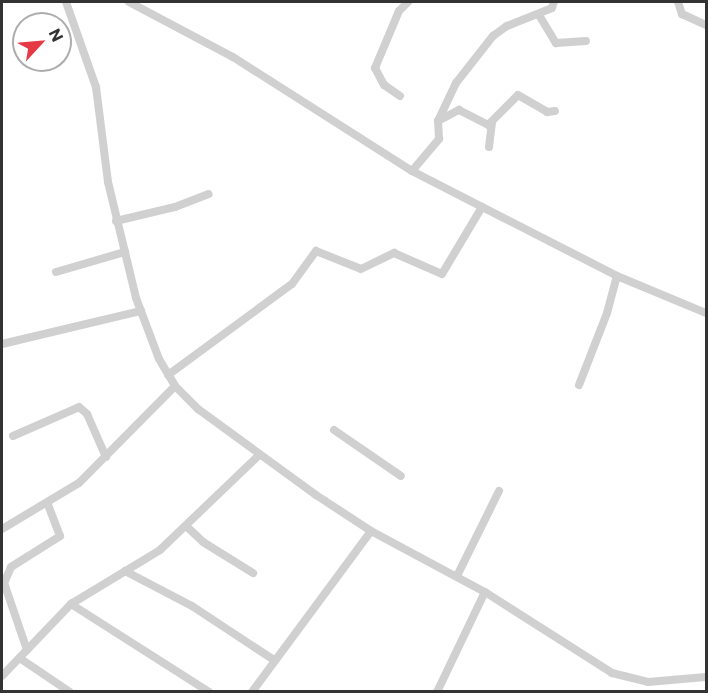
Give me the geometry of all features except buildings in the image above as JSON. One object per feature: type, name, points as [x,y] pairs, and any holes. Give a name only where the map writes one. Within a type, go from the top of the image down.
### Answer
[{"type":"street","points":[[66,2],[96,87],[116,221],[141,310],[168,375],[175,386],[198,410],[371,531],[458,576],[612,673],[648,682],[706,677]]},
{"type":"street","points":[[129,2],[233,57],[412,171],[617,276],[706,313]]},
{"type":"street","points":[[400,96],[384,85],[375,68],[399,11],[408,2]]},
{"type":"street","points":[[412,171],[439,139],[438,121],[447,99],[493,36],[507,26],[552,8],[554,2]]},
{"type":"street","points":[[678,2],[682,14],[706,25]]},
{"type":"street","points":[[538,15],[556,44],[586,41]]},
{"type":"street","points":[[489,147],[492,123],[518,95],[547,112],[555,111]]},
{"type":"street","points":[[447,99],[459,110],[482,123],[492,123]]},
{"type":"street","points":[[438,121],[459,110]]},
{"type":"street","points":[[116,221],[175,207],[209,194]]},
{"type":"street","points":[[168,375],[292,284],[316,251],[361,269],[394,253],[442,274],[482,207]]},
{"type":"street","points":[[56,272],[125,252]]},
{"type":"street","points":[[579,385],[607,313],[617,276]]},
{"type":"street","points":[[2,344],[141,310]]},
{"type":"street","points":[[2,529],[48,504],[106,457],[139,419],[175,386]]},
{"type":"street","points":[[13,436],[79,407],[87,414],[106,457]]},
{"type":"street","points":[[333,430],[400,476]]},
{"type":"street","points":[[2,676],[21,659],[71,604],[160,550],[259,454]]},
{"type":"street","points":[[458,576],[499,491]]},
{"type":"street","points":[[27,650],[4,583],[11,567],[60,536],[48,504]]},
{"type":"street","points":[[186,526],[203,542],[253,573]]},
{"type":"street","points":[[252,692],[371,531]]},
{"type":"street","points":[[125,571],[192,606],[274,660]]},
{"type":"street","points":[[437,692],[485,592]]},
{"type":"street","points":[[71,604],[209,692]]},
{"type":"street","points":[[21,659],[70,692]]}]
